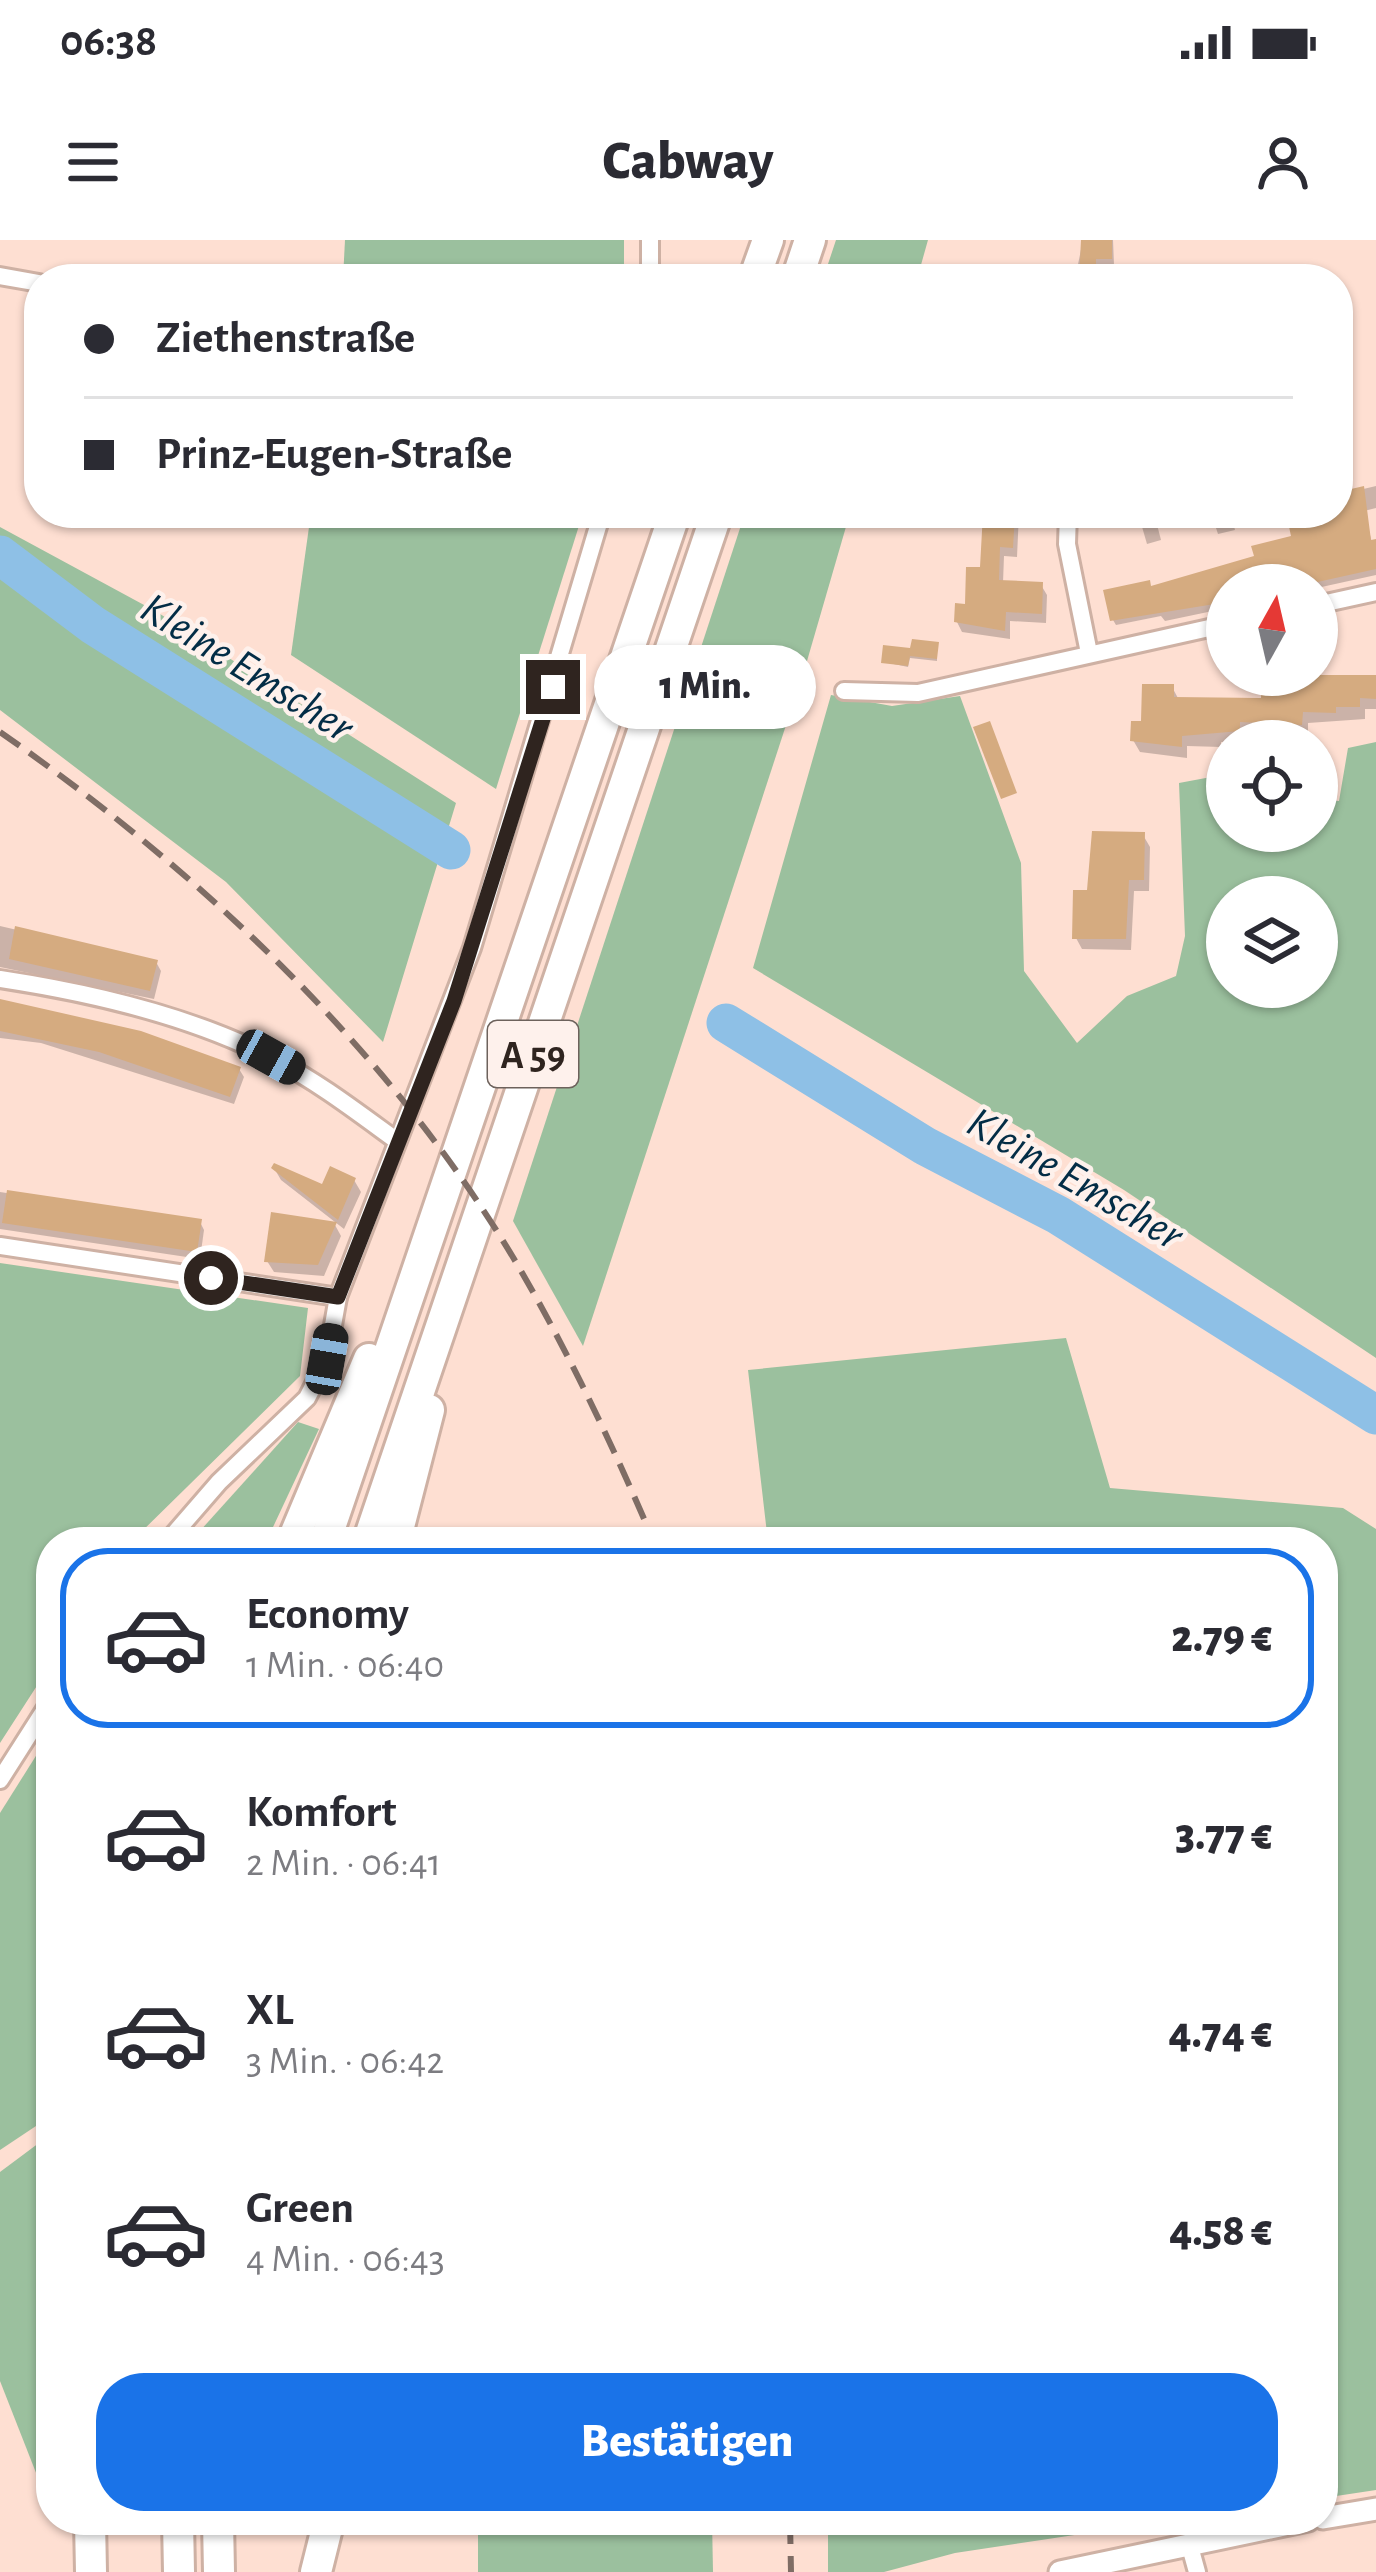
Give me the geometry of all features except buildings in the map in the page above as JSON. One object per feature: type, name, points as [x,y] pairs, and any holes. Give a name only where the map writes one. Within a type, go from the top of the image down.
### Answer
[{"type":"highway","name":"A 59","points":[[330,1527],[670,528]]},
{"type":"highway","name":"A 59","points":[[373,1527],[712,528]]},
{"type":"highway","points":[[298,1527],[342,1415],[425,1246]]},
{"type":"highway","points":[[399,1527],[455,1287]]},
{"type":"highway","points":[[91,2535],[94,2572]]},
{"type":"highway","points":[[178,2535],[179,2572]]},
{"type":"highway","points":[[218,2535],[219,2572]]},
{"type":"highway","points":[[316,2572],[325,2535]]},
{"type":"highway","points":[[330,2535],[334,2572]]},
{"type":"street","points":[[180,1527],[219,1482],[307,1398],[327,1359],[338,1297],[472,949],[598,528]]},
{"type":"street","points":[[1067,528],[1089,653]]},
{"type":"street","points":[[1338,600],[1376,592]]},
{"type":"street","points":[[844,691],[918,693],[1206,628]]},
{"type":"street","points":[[0,980],[119,1004],[218,1034],[314,1082],[398,1141]]},
{"type":"street","points":[[0,1246],[338,1297]]},
{"type":"street","points":[[0,1780],[36,1724]]},
{"type":"street","points":[[1338,2515],[1376,2509]]},
{"type":"street","points":[[1060,2572],[1230,2535]]},
{"type":"street","points":[[1189,2543],[1197,2572]]},
{"type":"green space","points":[[345,240],[624,240],[624,264],[344,264]]},
{"type":"green space","points":[[836,240],[928,240],[921,264],[828,264]]},
{"type":"green space","points":[[0,527],[157,612],[456,803],[383,1042],[226,882],[0,710]]},
{"type":"green space","points":[[309,528],[578,528],[496,789],[291,655]]},
{"type":"green space","points":[[740,528],[846,528],[807,661],[583,1346],[513,1221]]},
{"type":"green space","points":[[831,695],[892,706],[960,696],[1021,863],[1024,971],[1077,1043],[1127,996],[1176,976],[1185,936],[1179,783],[1206,778],[1206,852],[1338,852],[1338,801],[1348,748],[1376,742],[1376,1358],[1124,1190],[753,968]]},
{"type":"green space","points":[[0,1263],[308,1308],[300,1376],[146,1527],[36,1527],[36,1687],[0,1743]]},
{"type":"green space","points":[[1066,1338],[1110,1488],[1343,1508],[1376,1529],[1376,2490],[1338,2496],[1338,1527],[766,1527],[748,1370]]},
{"type":"green space","points":[[298,1422],[319,1429],[273,1527],[204,1527]]},
{"type":"green space","points":[[36,1756],[36,2126],[0,2150],[0,1813]]},
{"type":"green space","points":[[36,2145],[36,2473],[0,2381],[0,2172]]},
{"type":"green space","points":[[478,2535],[712,2535],[713,2572],[478,2572]]},
{"type":"green space","points":[[828,2535],[1074,2535],[955,2553],[884,2572],[828,2572]]},
{"type":"waterway","name":"Kleine Emscher","points":[[0,555],[93,625],[451,850]]},
{"type":"waterway","name":"Kleine Emscher","points":[[726,1023],[925,1146],[1058,1215],[1376,1415]]},
{"type":"railway","points":[[0,732],[75,786],[219,906],[287,971],[412,1112],[517,1264],[590,1401],[647,1527]]},
{"type":"railway","points":[[790,2535],[791,2572]]},
{"type":"route","points":[[211,1278],[338,1297],[454,1001],[553,687]]}]
